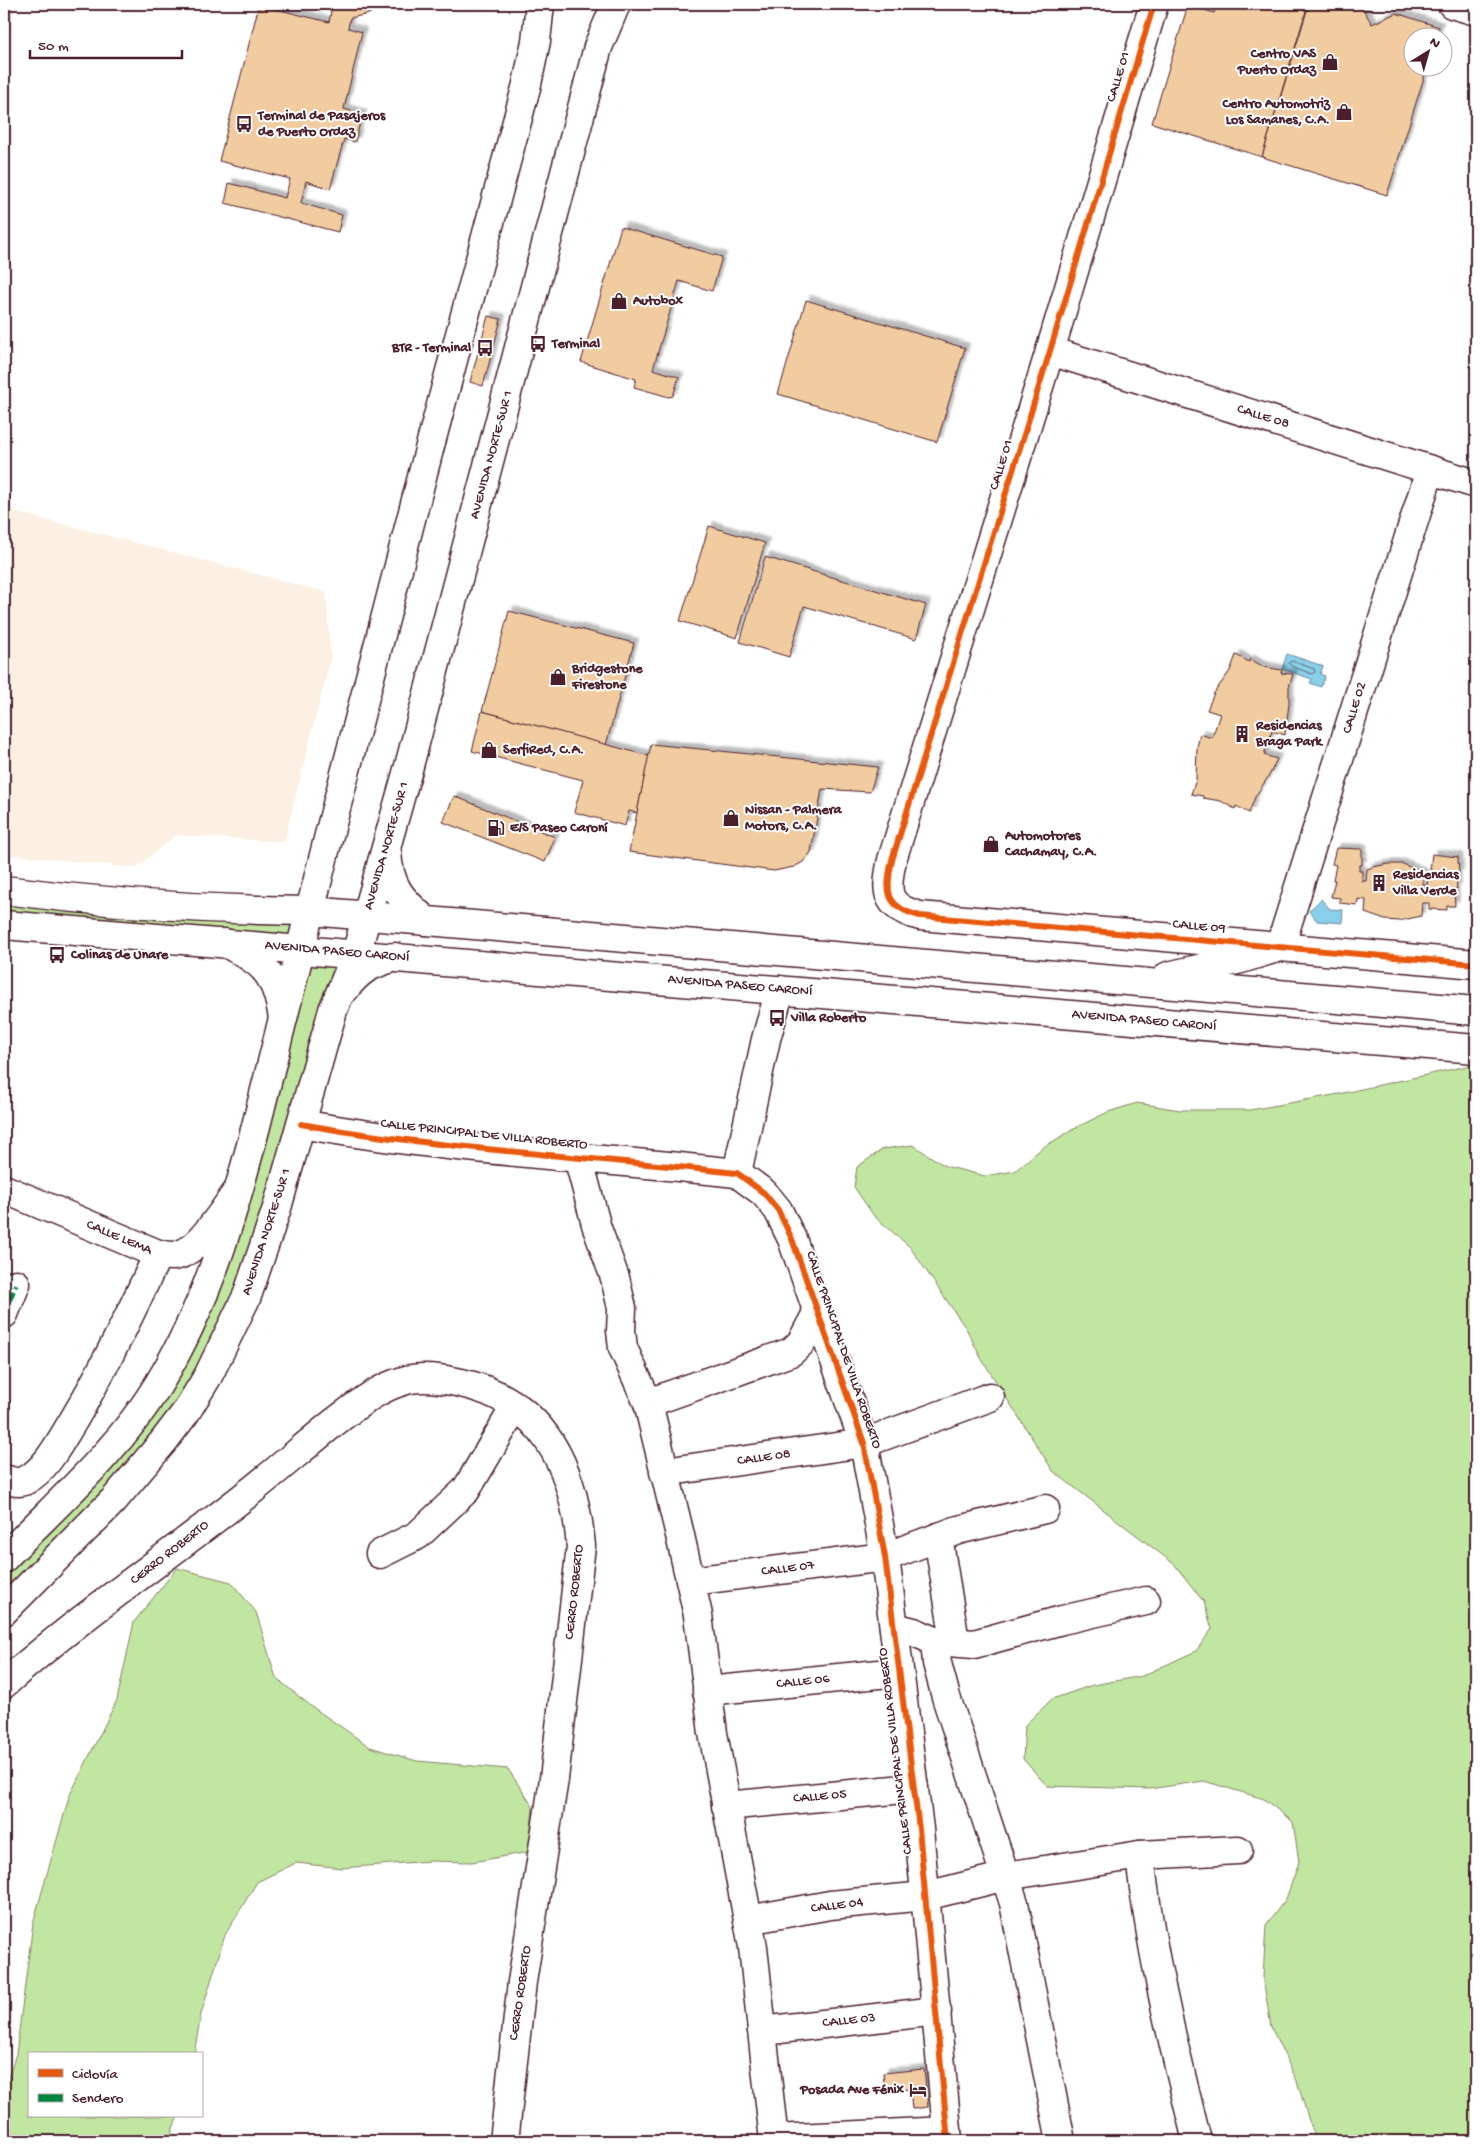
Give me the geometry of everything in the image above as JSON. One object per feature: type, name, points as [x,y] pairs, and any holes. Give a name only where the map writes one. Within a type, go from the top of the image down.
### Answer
[{"type":"street","points":[[4,1558],[119,1438],[157,1386],[211,1279],[240,1187],[284,1022],[310,911],[411,514],[527,84],[536,41],[540,4]]},
{"type":"street","name":"AVENIDA NORTE-SUR 1","points":[[4,1611],[140,1471],[186,1412],[208,1376],[247,1296],[262,1258],[334,1010],[356,954],[436,670],[598,47],[616,4]]},
{"type":"street","name":"CALLE 01","points":[[920,916],[901,910],[894,905],[888,883],[892,860],[1050,351],[1154,4]]},
{"type":"street","points":[[1452,4],[1476,11]]},
{"type":"street","name":"CALLE 08","points":[[1050,351],[1476,484]]},
{"type":"street","name":"CALLE 02","points":[[1280,947],[1430,470]]},
{"type":"street","points":[[387,844],[388,868],[392,884],[402,900],[426,921]]},
{"type":"street","points":[[4,890],[151,904],[256,911],[310,911],[1476,1011]]},
{"type":"street","name":"CALLE 09","points":[[920,916],[1476,964]]},
{"type":"street","name":"AVENIDA PASEO CARONÍ","points":[[4,925],[1476,1049]]},
{"type":"street","points":[[225,943],[246,954],[268,972],[279,992],[284,1022]]},
{"type":"street","points":[[1137,982],[1215,966],[1280,947]]},
{"type":"street","points":[[334,1010],[345,988],[360,970],[374,963],[395,957]]},
{"type":"street","points":[[736,1173],[766,1039],[780,990]]},
{"type":"street","name":"CALLE PRINCIPAL DE VILLA ROBERTO","points":[[301,1124],[436,1144],[736,1173],[764,1193],[778,1210],[792,1239],[864,1443],[885,1557],[926,1896],[948,2136]]},
{"type":"street","points":[[578,1158],[597,1228],[615,1278],[622,1308],[621,1331],[623,1348],[648,1403],[698,1615],[713,1733],[748,1920],[774,2140],[948,2136]]},
{"type":"street","name":"CALLE LEMA","points":[[4,1189],[158,1254],[175,1256],[193,1247],[211,1227],[240,1187]]},
{"type":"street","points":[[4,1480],[13,1482],[25,1481],[39,1469],[64,1436],[102,1372],[158,1254]]},
{"type":"street","points":[[4,1314],[16,1284]]},
{"type":"street","points":[[648,1403],[791,1352],[802,1343],[817,1313]]},
{"type":"street","name":"CERRO ROBERTO","points":[[4,1683],[228,1509],[339,1419],[381,1390],[411,1379],[446,1380],[470,1385],[496,1396],[532,1420],[550,1439],[563,1465],[579,1520],[581,1546],[554,1779],[522,1982],[504,2141]]},
{"type":"street","name":"CALLE 08","points":[[664,1472],[864,1443],[990,1397]]},
{"type":"street","points":[[380,1554],[418,1535],[466,1490],[515,1407]]},
{"type":"street","name":"CALLE 07","points":[[691,1581],[885,1557],[917,1547],[938,1537],[1045,1509]]},
{"type":"street","points":[[938,1537],[945,1641],[937,1663],[986,1822],[1006,1876],[1020,1930],[1029,1985],[1061,2141]]},
{"type":"street","points":[[894,1628],[945,1641],[974,1644],[1062,1620],[1146,1601]]},
{"type":"street","name":"CALLE 06","points":[[708,1691],[899,1672]]},
{"type":"street","name":"CALLE 05","points":[[726,1806],[914,1788]]},
{"type":"street","name":"CALLE 04","points":[[748,1920],[830,1905],[926,1896],[1006,1876],[1140,1855],[1238,1850]]},
{"type":"street","points":[[1140,1855],[1147,1912],[1173,2043],[1197,2141]]},
{"type":"street","name":"CALLE 03","points":[[762,2031],[937,2011]]},
{"type":"shaded area","points":[[4,4],[16,4],[4,47]]},
{"type":"shaded area","points":[[4,509],[326,592],[331,657],[284,842],[176,835],[136,868],[4,854]]},
{"type":"green space","points":[[4,890],[311,911],[301,949],[4,925]]},
{"type":"green space","points":[[301,949],[356,954],[208,1376],[4,1611],[4,1558],[175,1353]]},
{"type":"green space","points":[[1476,1064],[1476,2141],[1315,2141],[1297,2081],[1271,2027],[1263,1978],[1266,1925],[1286,1899],[1299,1862],[1293,1822],[1264,1799],[1204,1781],[1149,1789],[1047,1786],[1023,1759],[1025,1725],[1052,1699],[1093,1685],[1142,1676],[1196,1651],[1212,1629],[1204,1602],[1174,1564],[1053,1471],[981,1358],[967,1330],[910,1247],[874,1216],[854,1187],[857,1167],[883,1149],[913,1145],[945,1166],[985,1176],[1015,1171],[1042,1148],[1077,1127],[1108,1112],[1137,1103],[1180,1110],[1250,1110],[1339,1094]]},
{"type":"green space","points":[[177,1568],[231,1582],[256,1612],[276,1678],[311,1706],[370,1747],[417,1761],[508,1769],[533,1807],[529,1852],[472,1862],[429,1861],[342,1868],[296,1863],[257,1882],[225,1935],[201,2014],[194,2052],[28,2052],[28,2118],[177,2118],[168,2141],[4,2141],[4,2090],[16,2054],[33,1923],[69,1797],[117,1700],[134,1622]]},
{"type":"water","points":[[1287,654],[1323,666],[1320,674],[1325,676],[1321,687],[1310,683],[1312,679],[1282,669]]},
{"type":"water","points":[[1321,899],[1330,909],[1343,910],[1342,923],[1317,921],[1309,911]]},
{"type":"building","points":[[323,4],[381,4],[369,14],[350,18],[348,28],[362,32],[344,109],[362,114],[355,142],[344,139],[330,189],[306,181],[301,203],[342,215],[338,232],[225,203],[229,183],[285,198],[290,179],[219,161],[259,5],[329,22],[331,12]]},
{"type":"building","points":[[1217,4],[1283,4],[1306,11],[1262,157],[1152,123],[1188,5],[1214,13]]},
{"type":"building","name":"Centro Automotriz Los Samanes, C.A.","points":[[1309,4],[1360,4],[1372,24],[1396,13],[1439,27],[1402,28],[1402,78],[1424,78],[1387,195],[1262,157]]},
{"type":"building","points":[[621,227],[722,257],[712,291],[679,281],[653,369],[679,377],[673,396],[669,397],[634,387],[636,379],[581,362]]},
{"type":"building","points":[[806,300],[965,348],[937,442],[778,394]]},
{"type":"building","points":[[488,316],[501,319],[483,386],[470,382]]},
{"type":"building","points":[[709,526],[765,543],[737,638],[680,621]]},
{"type":"building","points":[[765,557],[926,605],[916,639],[804,606],[789,657],[740,642]]},
{"type":"building","name":"Bridgestone Firestone","points":[[509,611],[634,643],[606,745],[482,711]]},
{"type":"building","name":"Residencias Braga Park","points":[[1236,655],[1249,662],[1250,659],[1264,667],[1282,670],[1281,673],[1293,674],[1289,687],[1285,735],[1272,731],[1264,755],[1277,759],[1255,797],[1249,813],[1236,806],[1235,809],[1221,801],[1191,794],[1196,780],[1197,747],[1200,734],[1212,738],[1220,714],[1207,710],[1214,693],[1230,671]]},
{"type":"building","points":[[482,711],[649,756],[637,813],[629,811],[625,826],[574,812],[583,780],[472,751]]},
{"type":"building","points":[[651,744],[878,767],[870,792],[822,789],[811,852],[803,862],[794,867],[774,871],[629,852]]},
{"type":"building","points":[[454,796],[555,837],[545,862],[443,822]]},
{"type":"building","name":"Residencias Villa Verde","points":[[1336,848],[1362,849],[1362,865],[1359,865],[1359,871],[1362,871],[1362,881],[1366,881],[1367,869],[1388,864],[1403,864],[1423,873],[1423,885],[1427,885],[1429,875],[1432,876],[1433,870],[1430,870],[1432,854],[1458,857],[1459,874],[1456,874],[1457,889],[1454,889],[1455,906],[1447,906],[1447,910],[1429,909],[1429,903],[1422,903],[1421,916],[1399,921],[1385,920],[1365,913],[1366,900],[1358,899],[1357,905],[1340,903],[1340,898],[1331,897],[1336,865],[1332,864]]},
{"type":"building","name":"Posada Ave Fénix","points":[[924,2069],[928,2107],[912,2109],[910,2089],[885,2091],[883,2073]]},
{"type":"marked path","points":[[4,1314],[16,1284]]},
{"type":"cycle path","points":[[1154,4],[1050,351],[892,860],[888,881],[890,897],[900,908],[920,916],[1476,964]]},
{"type":"cycle path","points":[[301,1124],[464,1147],[737,1173],[764,1193],[778,1210],[792,1239],[864,1443],[885,1557],[919,1829],[948,2141]]},
{"type":"place","name":"Centro VAS Puerto Ordaz","points":[[1330,62]]},
{"type":"place","name":"Centro Automotriz Los Samanes, C.A.","points":[[1344,112]]},
{"type":"place","name":"Terminal de Pasajeros de Puerto Ordaz","points":[[244,124]]},
{"type":"place","name":"Autobox","points":[[619,301]]},
{"type":"place","name":"Terminal","points":[[538,344]]},
{"type":"place","name":"BTR - Terminal","points":[[485,348]]},
{"type":"place","name":"Bridgestone Firestone","points":[[558,677]]},
{"type":"place","name":"Residencias Braga Park","points":[[1242,734]]},
{"type":"place","name":"SerfiRed, C.A.","points":[[489,750]]},
{"type":"place","name":"Nissan - Palmera Motors, C.A.","points":[[731,818]]},
{"type":"place","name":"E/S Paseo Caroní","points":[[496,828]]},
{"type":"place","name":"Automotores Cachamay, C.A.","points":[[991,844]]},
{"type":"place","name":"Residencias Villa Verde","points":[[1379,883]]},
{"type":"place","name":"Colinas de Unare","points":[[57,955]]},
{"type":"place","name":"Villa Roberto","points":[[777,1018]]},
{"type":"place","name":"Posada Ave Fénix","points":[[918,2090]]}]
